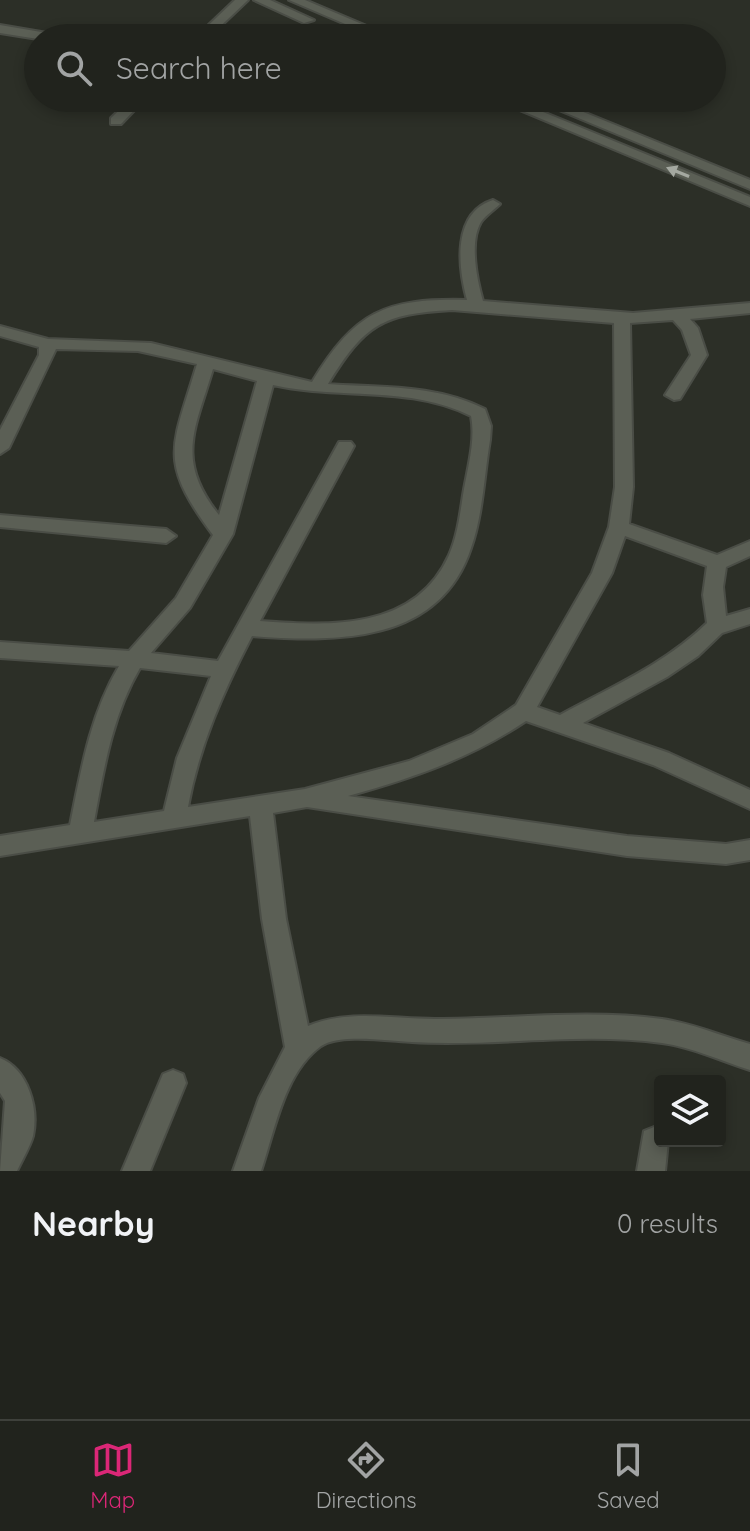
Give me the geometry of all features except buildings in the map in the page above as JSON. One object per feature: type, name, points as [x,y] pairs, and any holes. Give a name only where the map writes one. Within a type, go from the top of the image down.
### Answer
[{"type":"street","points":[[216,24],[242,0]]},
{"type":"street","points":[[260,0],[318,24]]},
{"type":"street","points":[[295,0],[354,24]]},
{"type":"street","points":[[0,29],[24,33]]},
{"type":"street","points":[[116,121],[125,112]]},
{"type":"street","points":[[532,112],[750,202]]},
{"type":"street","points":[[571,112],[750,185]]},
{"type":"street","points":[[477,306],[468,279],[471,227],[477,217],[493,204]]},
{"type":"street","points":[[317,388],[341,348],[365,326],[391,312],[431,306],[477,306],[622,319],[750,308]]},
{"type":"street","points":[[674,395],[699,355],[690,328],[676,314]]},
{"type":"street","points":[[0,846],[305,798],[414,769],[481,740],[524,711],[602,573],[619,527],[624,487],[622,319]]},
{"type":"street","points":[[0,331],[32,337],[48,344],[148,348],[266,379],[317,388],[434,395],[460,401],[479,413],[481,440],[462,545],[450,572],[431,595],[401,617],[381,625],[331,633],[245,628]]},
{"type":"street","points":[[0,448],[47,355],[48,344]]},
{"type":"street","points":[[206,362],[182,450],[184,471],[192,492],[223,534]]},
{"type":"street","points":[[80,832],[99,736],[117,688],[134,659],[183,603],[210,561],[223,534],[266,379]]},
{"type":"street","points":[[174,818],[187,760],[223,670],[345,446]]},
{"type":"street","points":[[0,521],[166,536]]},
{"type":"street","points":[[619,527],[718,563],[750,548]]},
{"type":"street","points":[[718,563],[711,594],[718,627]]},
{"type":"street","points":[[562,724],[660,671],[691,651],[718,627],[750,616]]},
{"type":"street","points":[[0,650],[134,659],[223,670]]},
{"type":"street","points":[[524,711],[661,759],[750,800]]},
{"type":"street","points":[[305,798],[627,846],[726,854],[750,850]]},
{"type":"street","points":[[260,805],[274,919],[299,1049]]},
{"type":"street","points":[[247,1171],[282,1078],[299,1049],[317,1034],[346,1029],[435,1031],[540,1026],[604,1027],[666,1032],[750,1057]]},
{"type":"street","points":[[0,1071],[19,1097],[19,1135],[2,1171]]},
{"type":"street","points":[[136,1171],[173,1083]]},
{"type":"street","points":[[651,1171],[654,1141]]}]
